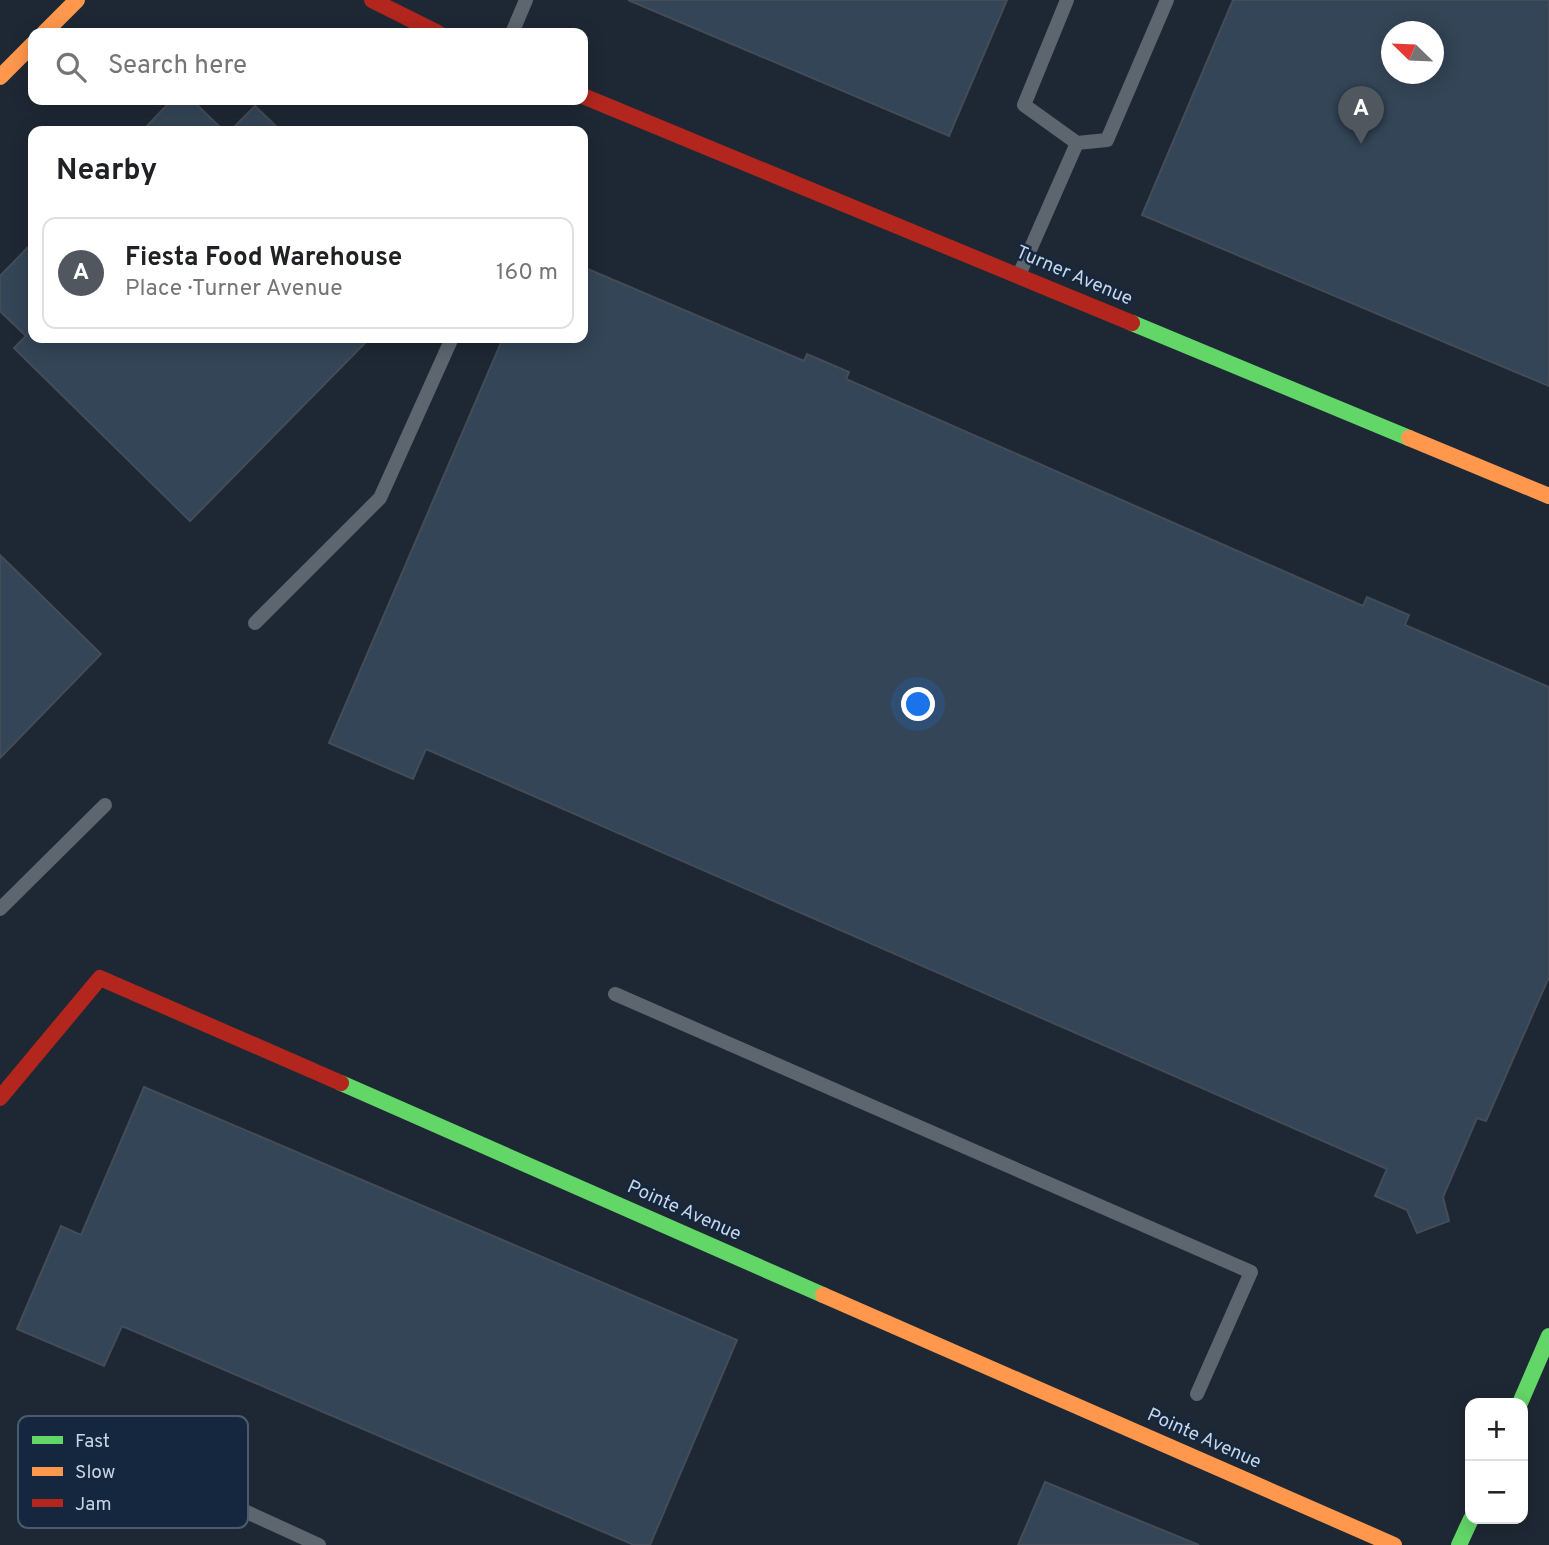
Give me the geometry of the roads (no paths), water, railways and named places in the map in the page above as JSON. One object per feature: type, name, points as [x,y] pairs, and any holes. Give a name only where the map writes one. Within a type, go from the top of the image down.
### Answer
[{"type":"street","points":[[49,28],[77,0]]},
{"type":"street","points":[[372,0],[428,28]]},
{"type":"street","points":[[0,77],[28,49]]},
{"type":"street","name":"Turner Avenue","points":[[588,98],[1549,496]]},
{"type":"street","name":"Pointe Avenue","points":[[0,1098],[100,978],[1394,1545]]},
{"type":"street","points":[[1522,1398],[1549,1336]]},
{"type":"street","points":[[1460,1545],[1469,1524]]},
{"type":"lane","points":[[514,28],[526,0]]},
{"type":"lane","points":[[1067,0],[1024,105],[1077,143],[1107,140],[1167,0]]},
{"type":"lane","points":[[1018,276],[1077,143]]},
{"type":"lane","points":[[255,623],[380,498],[450,343]]},
{"type":"lane","points":[[0,909],[105,805]]},
{"type":"lane","points":[[615,994],[1251,1272],[1197,1394]]},
{"type":"lane","points":[[248,1513],[319,1545]]},
{"type":"place","name":"Fiesta Food Warehouse","points":[[1361,144]]}]
